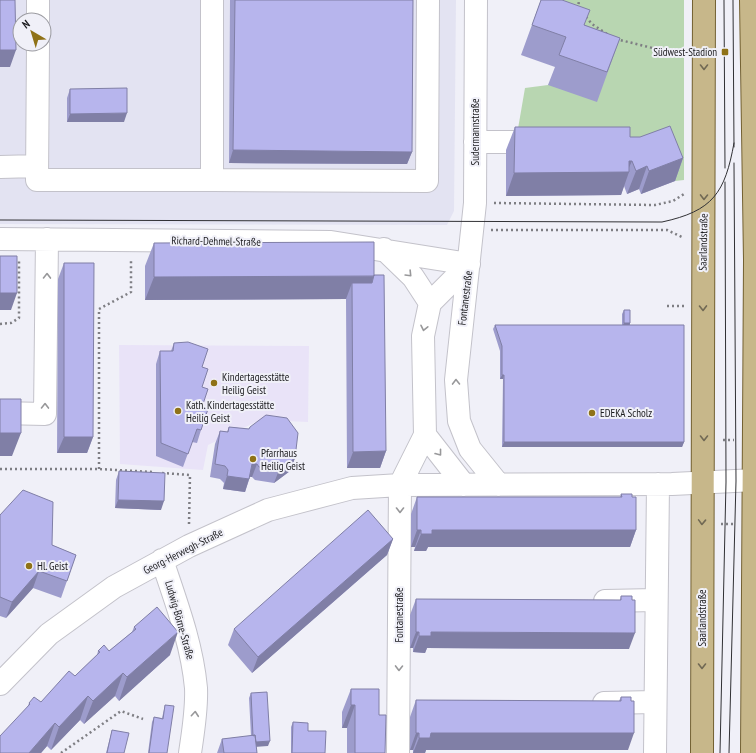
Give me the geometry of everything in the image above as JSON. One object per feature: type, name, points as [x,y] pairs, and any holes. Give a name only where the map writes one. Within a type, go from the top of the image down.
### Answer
[{"type":"main road","name":"Saarlandstraße","points":[[702,753],[702,524],[704,483],[704,0]]},
{"type":"main road","points":[[751,0],[753,35],[756,260],[752,753]]},
{"type":"street","points":[[38,0],[38,12]]},
{"type":"street","points":[[212,0],[212,180]]},
{"type":"street","points":[[38,52],[37,180],[427,181],[428,0]]},
{"type":"street","name":"Sudermannstraße","points":[[469,264],[475,203],[476,0]]},
{"type":"street","points":[[475,142],[560,141]]},
{"type":"street","points":[[0,167],[37,166]]},
{"type":"street","name":"Richard-Dehmel-Straße","points":[[9,239],[332,242],[384,249],[469,264]]},
{"type":"street","points":[[0,413],[45,414],[47,239]]},
{"type":"street","points":[[384,249],[413,277],[430,303]]},
{"type":"street","name":"Fontanestraße","points":[[398,753],[400,485],[425,435],[423,336],[430,303],[469,264]]},
{"type":"street","name":"Fontanestraße","points":[[469,264],[456,380],[459,421],[470,449],[499,485]]},
{"type":"street","points":[[425,435],[464,485]]},
{"type":"street","points":[[400,485],[658,484],[755,480]]},
{"type":"street","points":[[655,753],[658,484]]},
{"type":"street","name":"Georg-Herwegh-Straße","points":[[0,684],[49,634],[114,587],[188,546],[268,510],[352,488],[400,485]]},
{"type":"street","name":"Ludwig-Börne-Straße","points":[[162,560],[181,617],[193,668],[196,689],[190,753]]},
{"type":"street","points":[[586,601],[656,600]]},
{"type":"street","points":[[400,603],[423,603]]},
{"type":"street","points":[[585,703],[655,702]]},
{"type":"street","points":[[399,706],[422,705]]},
{"type":"path","points":[[579,0],[578,9],[592,24],[612,38],[691,58]]},
{"type":"path","points":[[475,203],[655,205],[673,201],[690,191]]},
{"type":"path","points":[[472,230],[667,230],[690,240]]},
{"type":"path","points":[[0,324],[11,323],[19,318],[9,239]]},
{"type":"path","points":[[99,469],[99,309],[131,292],[131,240]]},
{"type":"path","points":[[667,306],[690,306]]},
{"type":"path","points":[[0,469],[99,469],[190,475],[188,546]]},
{"type":"path","points":[[61,753],[122,711],[143,719]]},
{"type":"shaded area","points":[[0,0],[456,0],[454,211],[447,225],[0,224]]},
{"type":"shaded area","name":"Kindertagesstätte Heilig Geist","points":[[119,345],[309,346],[308,422],[260,420],[208,445],[203,470],[120,464]]},
{"type":"green space","points":[[549,0],[684,0],[684,180],[675,181],[515,146],[525,88],[548,85],[579,40],[533,23]]},
{"type":"building","points":[[0,0],[15,0],[15,12],[12,12],[12,50],[0,50]]},
{"type":"building","points":[[235,0],[413,0],[412,152],[233,150]]},
{"type":"building","points":[[541,0],[562,0],[590,10],[584,25],[620,38],[607,72],[559,55],[566,37],[532,25]]},
{"type":"building","points":[[127,88],[127,113],[70,114],[70,89]]},
{"type":"building","points":[[670,126],[683,158],[649,171],[647,166],[636,171],[632,161],[629,161],[629,172],[514,173],[515,127],[630,127],[630,137],[640,137]]},
{"type":"building","points":[[374,242],[374,276],[154,277],[154,243]]},
{"type":"building","points":[[0,256],[17,256],[17,293],[0,293]]},
{"type":"building","points":[[64,263],[94,263],[93,437],[64,437]]},
{"type":"building","points":[[374,275],[384,275],[386,451],[353,452],[352,283],[372,283]]},
{"type":"building","points":[[624,310],[630,310],[630,323],[624,323]]},
{"type":"building","name":"EDEKA Scholz","points":[[495,325],[684,325],[684,442],[504,442],[504,375],[502,375],[502,346]]},
{"type":"building","name":"Kath. Kindertagesstätte Heilig Geist","points":[[188,342],[208,349],[202,367],[208,369],[202,387],[208,389],[202,407],[208,409],[201,430],[197,429],[188,454],[161,443],[160,351],[173,351],[174,343]]},
{"type":"building","points":[[0,399],[21,399],[21,433],[0,433]]},
{"type":"building","name":"Pfarrhaus Heilig Geist","points":[[266,415],[287,418],[298,433],[295,458],[279,470],[259,467],[257,464],[252,464],[249,479],[227,476],[228,470],[225,466],[215,464],[220,431],[228,432],[229,427],[249,429]]},
{"type":"building","points":[[119,471],[165,473],[164,501],[118,500]]},
{"type":"building","name":"Hl. Geist","points":[[23,490],[53,502],[52,545],[76,555],[67,581],[39,571],[12,602],[0,597],[0,515]]},
{"type":"building","points":[[621,494],[632,494],[632,497],[636,497],[636,530],[432,530],[432,534],[421,534],[421,530],[417,530],[417,497],[622,497]]},
{"type":"building","points":[[368,510],[393,539],[258,657],[234,629]]},
{"type":"building","points":[[621,596],[632,596],[632,600],[635,600],[635,633],[431,632],[431,636],[419,636],[419,632],[416,632],[416,599],[621,600]]},
{"type":"building","points":[[157,607],[178,632],[127,677],[123,673],[93,701],[88,696],[59,727],[55,723],[29,753],[0,753],[0,736],[30,704],[29,703],[34,697],[41,702],[69,671],[75,676],[100,652],[98,651],[104,645],[109,651],[136,629],[134,627]]},
{"type":"building","points":[[351,689],[379,689],[379,715],[386,715],[385,753],[355,753],[355,705],[351,705]]},
{"type":"building","points":[[267,692],[270,741],[256,742],[255,735],[253,736],[251,693]]},
{"type":"building","points":[[621,697],[631,697],[631,701],[634,701],[634,733],[431,733],[430,738],[419,738],[419,733],[416,733],[416,700],[621,701]]},
{"type":"building","points":[[165,705],[174,706],[167,753],[149,753],[154,717],[163,719]]},
{"type":"building","points":[[293,722],[308,723],[308,731],[326,731],[325,753],[292,753]]},
{"type":"building","points":[[112,730],[129,733],[124,753],[107,753]]},
{"type":"building","points":[[255,735],[257,753],[224,753],[222,739]]},
{"type":"tram line","points":[[724,0],[725,168]]},
{"type":"tram line","points":[[733,0],[734,147]]},
{"type":"tram line","points":[[0,220],[662,222],[694,212],[714,197],[721,187],[726,175],[734,143]]},
{"type":"tram line","points":[[729,753],[736,481],[734,163]]},
{"type":"tram line","points":[[720,753],[726,482],[725,182]]},
{"type":"place","name":"Südwest-Stadion","points":[[725,52]]},
{"type":"place","name":"Kindertagesstätte Heilig Geist","points":[[214,383]]},
{"type":"place","name":"Kath. Kindertagesstätte Heilig Geist","points":[[178,411]]},
{"type":"place","name":"EDEKA Scholz","points":[[592,413]]},
{"type":"place","name":"Pfarrhaus Heilig Geist","points":[[253,459]]},
{"type":"place","name":"Hl. Geist","points":[[29,566]]}]
